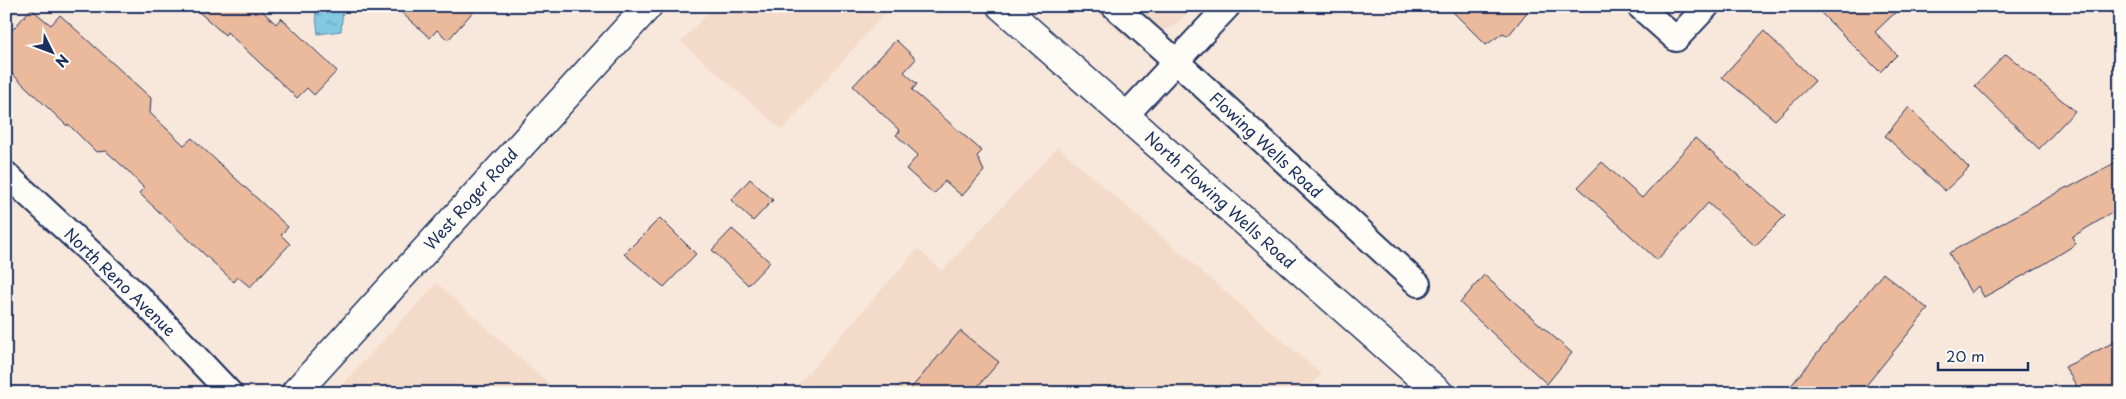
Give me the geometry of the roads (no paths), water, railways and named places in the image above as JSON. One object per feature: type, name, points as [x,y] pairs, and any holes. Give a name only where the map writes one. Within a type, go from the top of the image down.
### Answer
[{"type":"main road","name":"West Roger Road","points":[[296,393],[648,6]]},
{"type":"main road","name":"North Flowing Wells Road","points":[[1001,6],[1439,393]]},
{"type":"street","name":"Flowing Wells Road","points":[[1114,6],[1418,284]]},
{"type":"street","points":[[1126,115],[1228,6]]},
{"type":"street","points":[[1639,6],[1676,39],[1707,6]]},
{"type":"street","name":"North Reno Avenue","points":[[6,174],[141,299],[230,393]]},
{"type":"water","points":[[313,6],[341,6],[343,8],[341,31],[318,34],[315,8]]}]
